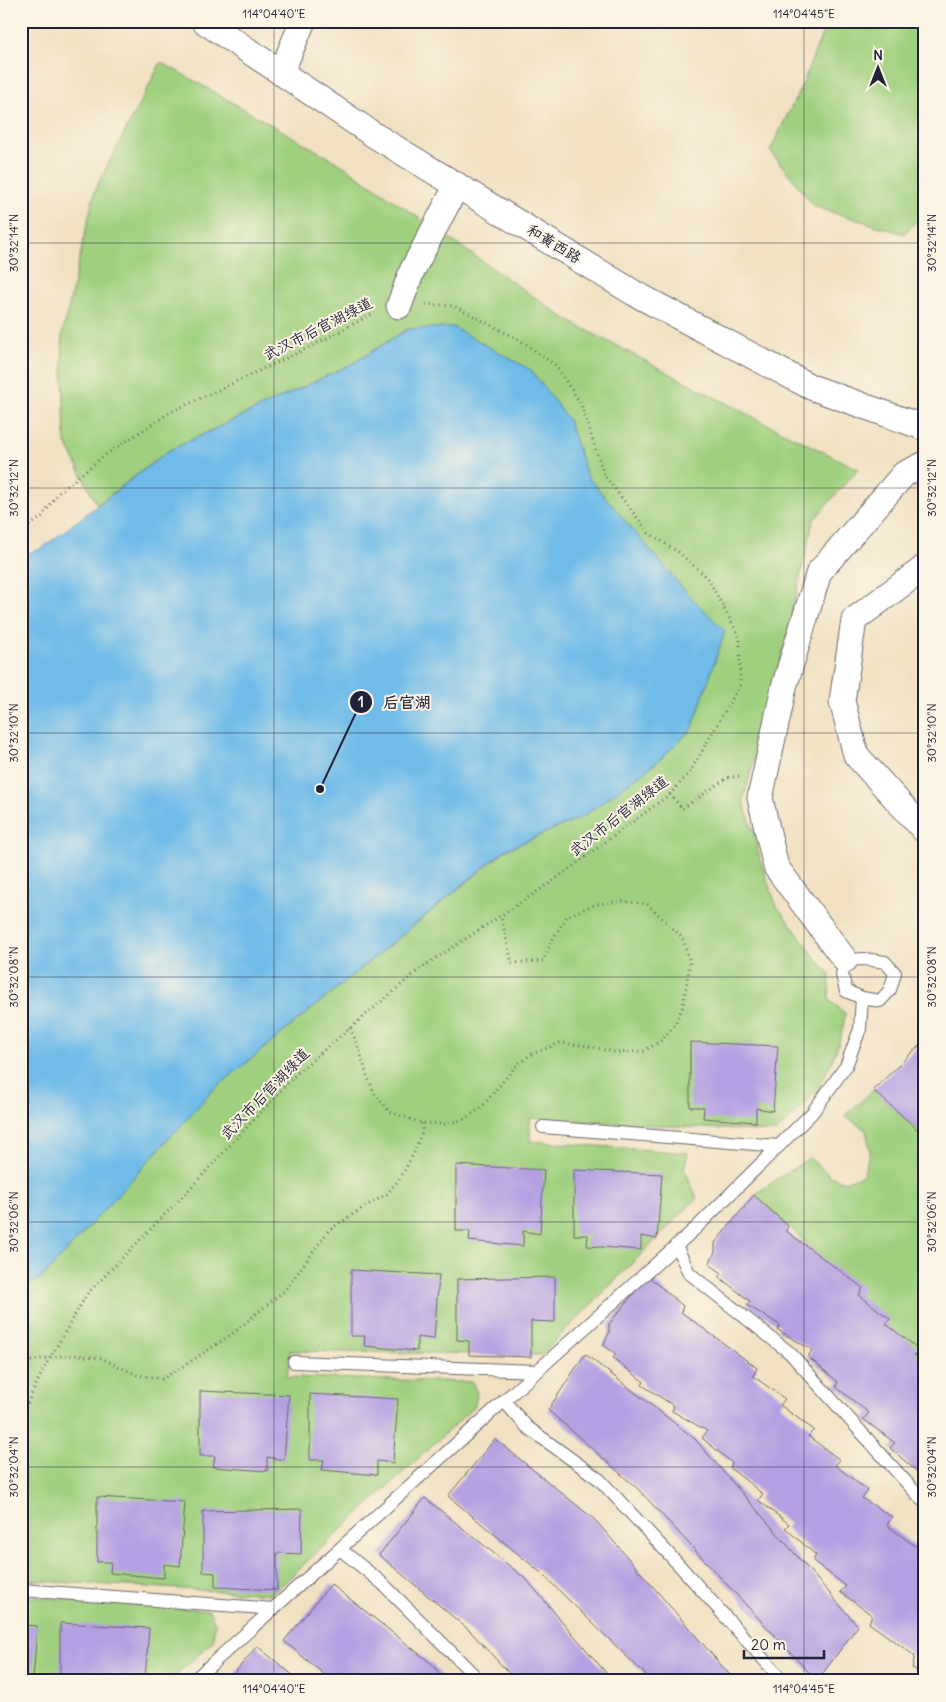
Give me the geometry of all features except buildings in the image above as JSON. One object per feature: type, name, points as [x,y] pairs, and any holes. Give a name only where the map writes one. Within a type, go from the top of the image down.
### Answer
[{"type":"street","name":"和黄西路","points":[[204,21],[374,135],[634,293],[811,387],[925,428]]},
{"type":"street","points":[[281,73],[303,21]]},
{"type":"street","points":[[399,306],[412,272],[457,185]]},
{"type":"street","points":[[845,960],[776,867],[760,798],[784,686],[819,572],[904,474],[925,464]]},
{"type":"street","points":[[925,567],[854,620],[842,702],[856,755],[925,832]]},
{"type":"lane","points":[[865,959],[885,962],[894,973],[890,990],[880,1001],[862,998],[846,991],[842,975],[845,960],[865,959]]},
{"type":"lane","points":[[194,1681],[676,1245],[812,1113],[846,1066],[860,1029],[862,998]]},
{"type":"lane","points":[[543,1127],[779,1146]]},
{"type":"lane","points":[[676,1245],[689,1273],[790,1353],[925,1502]]},
{"type":"lane","points":[[294,1362],[538,1371]]},
{"type":"lane","points":[[504,1401],[526,1427],[600,1480],[679,1564],[783,1681]]},
{"type":"lane","points":[[340,1549],[382,1583],[480,1681]]},
{"type":"lane","points":[[21,1590],[274,1609]]},
{"type":"path","name":"武汉市后官湖绿道","points":[[21,531],[41,518],[58,493],[105,455],[171,412],[308,348],[387,307],[430,304],[454,306],[520,340],[556,365],[581,404],[604,475],[648,533],[678,552],[707,577],[740,638],[740,685],[690,772],[670,794],[549,884],[421,968],[297,1073],[87,1294],[50,1357],[21,1417]]},
{"type":"path","points":[[670,794],[682,809],[728,778],[765,773]]},
{"type":"path","points":[[350,1028],[360,1048],[367,1076],[376,1096],[390,1112],[422,1123],[445,1124],[464,1119],[481,1108],[515,1067],[530,1055],[560,1043],[588,1046],[618,1053],[644,1051],[662,1040],[675,1024],[683,1006],[690,962],[682,937],[647,904],[621,902],[603,904],[566,916],[543,960],[512,963],[501,916]]},
{"type":"path","points":[[21,1363],[50,1357],[75,1355],[101,1358],[137,1375],[162,1379],[232,1334],[286,1290],[329,1230],[386,1194],[400,1178],[414,1153],[422,1132],[422,1123]]},
{"type":"green space","points":[[827,21],[925,21],[925,213],[904,234],[815,207],[770,151],[803,83]]},
{"type":"green space","points":[[161,62],[342,165],[569,321],[751,416],[858,469],[813,521],[785,643],[743,801],[753,830],[761,863],[777,906],[830,974],[829,1000],[845,1013],[841,1035],[828,1070],[816,1090],[776,1132],[530,1118],[530,1141],[688,1153],[684,1168],[697,1198],[541,1355],[290,1351],[287,1377],[472,1382],[477,1393],[475,1406],[272,1594],[21,1580],[21,1288],[43,1277],[212,1091],[506,850],[582,817],[657,762],[692,729],[725,631],[685,591],[587,476],[568,420],[407,329],[352,364],[168,451],[97,505],[65,441],[62,335],[95,190]]},
{"type":"green space","points":[[873,1090],[925,1136],[925,1365],[789,1226],[754,1195],[809,1158],[832,1177],[845,1182],[863,1175],[870,1151],[866,1130],[845,1116]]},
{"type":"green space","points":[[21,1596],[209,1610],[215,1623],[213,1641],[170,1681],[21,1681]]},
{"type":"water","points":[[453,327],[531,370],[568,420],[587,476],[685,591],[725,631],[692,729],[657,762],[582,817],[505,850],[212,1091],[43,1277],[21,1288],[21,555],[41,549],[168,451],[352,364],[408,329]]},
{"type":"place","name":"后官湖","points":[[320,789]]}]
